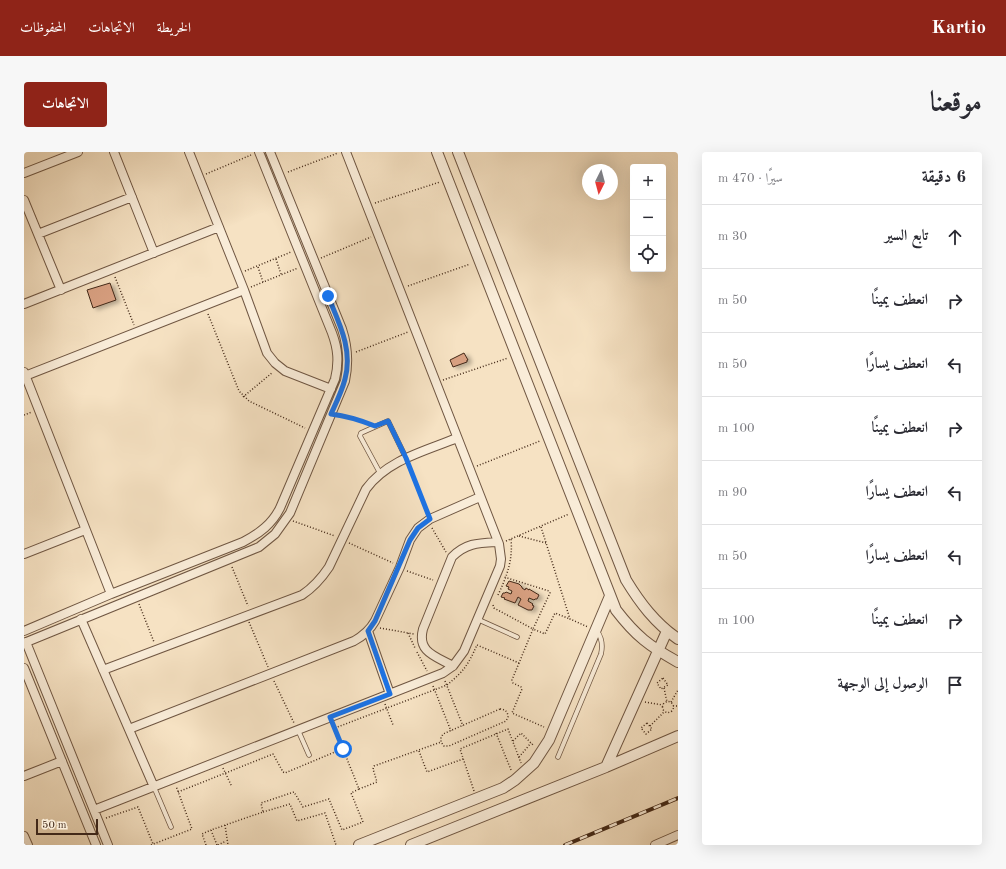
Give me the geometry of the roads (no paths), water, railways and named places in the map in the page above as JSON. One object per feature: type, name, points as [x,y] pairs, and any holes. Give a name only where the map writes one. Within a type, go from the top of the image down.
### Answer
[{"type":"street","points":[[24,173],[78,152]]},
{"type":"street","points":[[114,152],[154,253]]},
{"type":"street","points":[[189,152],[238,274],[267,353],[279,367],[331,389]]},
{"type":"street","points":[[108,845],[25,643],[259,547],[275,534],[287,519],[345,381],[348,368],[348,355],[346,342],[333,307],[270,152]]},
{"type":"street","points":[[94,810],[442,673],[453,666],[464,651],[495,577],[501,559],[498,543],[346,152]]},
{"type":"street","points":[[437,152],[550,437],[616,610],[643,641],[678,662]]},
{"type":"street","points":[[458,152],[626,580],[652,617],[667,631],[678,638]]},
{"type":"street","points":[[24,631],[111,594],[243,542],[261,532],[268,526],[280,508],[331,389],[338,367],[338,356],[336,344],[324,311],[259,153]]},
{"type":"street","points":[[38,234],[132,197]]},
{"type":"street","points":[[24,200],[60,290]]},
{"type":"street","points":[[24,304],[219,227]]},
{"type":"street","points":[[111,594],[25,374],[244,290]]},
{"type":"street","points":[[324,311],[333,307]]},
{"type":"street","points":[[103,670],[302,595],[322,578],[329,567],[366,489],[372,480],[380,473],[406,458],[458,438]]},
{"type":"street","points":[[297,468],[306,473]]},
{"type":"street","points":[[572,496],[590,489]]},
{"type":"street","points":[[129,729],[354,641],[370,629],[400,567],[410,540],[418,528],[429,520],[480,497]]},
{"type":"street","points":[[24,554],[86,530]]},
{"type":"street","points":[[453,666],[430,654],[422,643],[421,636],[450,560],[458,551],[473,544],[498,543]]},
{"type":"street","points":[[178,568],[182,578]]},
{"type":"street","points":[[359,845],[487,795],[502,788],[525,772],[542,753],[554,730],[610,596]]},
{"type":"street","points":[[81,619],[154,787]]},
{"type":"street","points":[[370,629],[390,694]]},
{"type":"street","points":[[606,767],[667,631]]},
{"type":"street","points":[[24,668],[96,845]]},
{"type":"street","points":[[411,845],[606,767],[678,736]]},
{"type":"street","points":[[24,776],[62,761]]},
{"type":"street","points":[[487,795],[494,812]]},
{"type":"street","points":[[24,836],[28,845]]},
{"type":"street","points":[[655,845],[678,836]]},
{"type":"lane","points":[[380,473],[360,434],[388,421],[406,458]]},
{"type":"lane","points":[[478,620],[517,637]]},
{"type":"lane","points":[[558,757],[602,649],[602,639],[596,630]]},
{"type":"lane","points":[[298,730],[309,755]]},
{"type":"lane","points":[[154,787],[171,827]]},
{"type":"railway","points":[[565,845],[678,798]]}]
